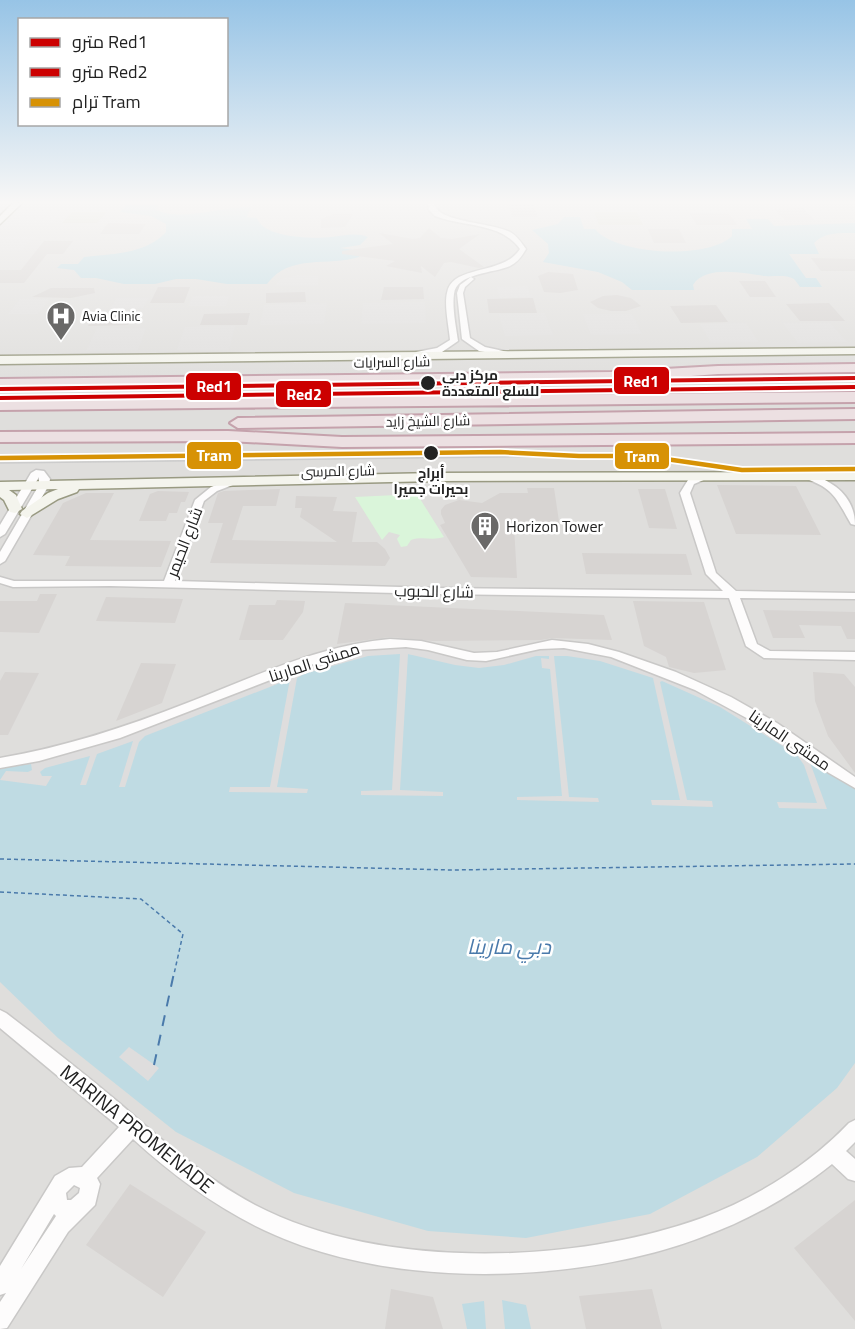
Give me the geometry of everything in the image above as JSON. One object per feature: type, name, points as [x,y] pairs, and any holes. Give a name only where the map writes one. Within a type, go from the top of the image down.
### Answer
[{"type":"highway","points":[[0,384],[611,377],[718,370],[855,368]]},
{"type":"highway","points":[[118,405],[169,397],[248,394],[855,384]]},
{"type":"highway","name":"شارع الشيخ زايد","points":[[0,405],[855,397]]},
{"type":"highway","name":"شارع الشيخ زايد","points":[[0,425],[545,420],[855,414]]},
{"type":"highway","points":[[545,420],[595,426],[855,427]]},
{"type":"highway","points":[[482,440],[561,434],[739,428]]},
{"type":"highway","points":[[0,437],[222,436],[342,442],[855,438]]},
{"type":"main road","name":"شارع السرايات","points":[[2,360],[784,356],[855,351]]},
{"type":"main road","name":"شارع السرايات","points":[[2,360],[343,360],[512,355],[855,357]]},
{"type":"main road","name":"شارع المرسى","points":[[0,486],[38,479],[855,465]]},
{"type":"main road","name":"شارع المرسى","points":[[0,474],[94,484],[437,477],[855,478]]},
{"type":"main road","points":[[0,491],[11,498],[21,512],[58,493],[94,484]]},
{"type":"street","points":[[392,357],[433,352],[452,344],[455,337],[450,292],[453,285],[468,276],[501,265]]},
{"type":"street","points":[[512,355],[489,351],[470,344],[466,337],[460,297],[462,286],[475,278],[514,265]]},
{"type":"street","points":[[452,344],[453,348],[460,351],[468,349],[470,344]]},
{"type":"street","points":[[703,477],[690,483],[686,488],[686,493],[711,574],[733,594],[752,646],[768,655],[855,656]]},
{"type":"street","points":[[809,477],[826,482],[836,489],[855,522]]},
{"type":"street","points":[[0,561],[38,479]]},
{"type":"street","name":"شارع الحيمر","points":[[168,585],[200,500],[214,489],[239,480]]},
{"type":"street","name":"شارع الحيمر","points":[[182,482],[195,490],[200,500]]},
{"type":"street","points":[[0,534],[21,512]]},
{"type":"street","name":"شارع الحبوب","points":[[0,580],[13,584],[855,596]]},
{"type":"street","name":"شارع الحبوب","points":[[0,588],[13,584]]},
{"type":"street","name":"ممشى المارينا","points":[[0,763],[72,748],[132,729],[297,664],[367,645],[416,644],[449,654],[478,658],[546,643],[565,644],[625,659],[715,694],[772,726],[855,783]]},
{"type":"street","name":"MARINA PROMENADE","points":[[0,1018],[186,1174],[217,1194],[286,1230],[365,1253],[448,1264],[570,1259],[647,1246],[717,1223],[779,1190],[832,1151],[855,1129]]},
{"type":"street","points":[[85,1177],[132,1127]]},
{"type":"street","points":[[832,1151],[855,1172]]},
{"type":"street","points":[[85,1177],[90,1184],[90,1193],[85,1203],[69,1211],[58,1206],[57,1188],[67,1178],[85,1177]]},
{"type":"street","points":[[0,1285],[56,1195]]},
{"type":"street","points":[[0,1321],[61,1225],[75,1209]]},
{"type":"shaded area","name":"دبي مارينا","points":[[0,265],[855,265],[855,1329],[0,1329]]},
{"type":"shaded area","points":[[297,275],[318,276],[318,286],[275,286],[280,279]]},
{"type":"shaded area","points":[[527,286],[531,297],[500,298],[497,287]]},
{"type":"shaded area","points":[[193,296],[229,296],[226,306],[188,306]]},
{"type":"shaded area","points":[[117,298],[149,298],[143,308],[110,308]]},
{"type":"shaded area","points":[[20,299],[49,299],[38,314],[8,314]]},
{"type":"shaded area","points":[[425,302],[426,323],[361,324],[363,303]]},
{"type":"shaded area","points":[[327,303],[324,324],[260,325],[264,305]]},
{"type":"shaded area","points":[[545,313],[553,335],[505,336],[499,314]]},
{"type":"shaded area","points":[[583,314],[632,314],[642,334],[591,335]]},
{"type":"shaded area","points":[[746,323],[759,342],[711,343],[700,324]]},
{"type":"shaded area","points":[[783,323],[830,323],[847,342],[798,343]]},
{"type":"shaded area","points":[[235,326],[229,350],[177,350],[185,327]]},
{"type":"shaded area","points":[[97,328],[146,328],[138,350],[86,351]]},
{"type":"green space","points":[[417,494],[444,537],[415,539],[411,540],[407,546],[401,547],[397,539],[400,535],[389,532],[382,540],[355,497]]},
{"type":"water","points":[[60,265],[295,265],[276,274],[267,284],[227,284],[196,279],[176,279],[155,284],[124,284],[96,278],[81,278],[74,270],[57,268]]},
{"type":"water","points":[[560,265],[797,265],[806,278],[816,278],[822,287],[800,287],[794,279],[787,277],[716,272],[699,279],[693,285],[694,290],[632,290],[622,282],[598,272]]},
{"type":"water","name":"دبي مارينا","points":[[368,650],[479,661],[534,650],[569,650],[628,664],[703,692],[855,785],[855,1063],[837,1088],[757,1157],[650,1214],[526,1238],[428,1231],[294,1193],[176,1132],[58,1038],[0,982],[0,768],[31,764],[99,746]]},
{"type":"water","points":[[502,1300],[526,1305],[531,1329],[505,1329]]},
{"type":"water","points":[[484,1301],[486,1329],[467,1329],[462,1304]]},
{"type":"pier","points":[[404,647],[479,661],[534,650],[569,650],[593,654],[659,674],[703,692],[757,722],[808,757],[827,809],[779,808],[777,802],[817,803],[804,765],[797,755],[720,707],[662,681],[660,682],[687,800],[712,801],[713,807],[652,805],[651,800],[680,800],[653,678],[600,661],[567,656],[554,656],[569,797],[598,798],[599,802],[517,800],[517,797],[562,796],[550,669],[542,668],[541,658],[549,659],[549,656],[536,656],[504,665],[479,668],[408,654],[400,790],[443,792],[443,796],[361,795],[361,791],[392,790],[400,654],[368,656],[297,678],[277,787],[308,789],[307,793],[229,792],[230,787],[270,787],[290,679],[145,736],[139,742],[125,787],[119,787],[133,741],[97,754],[86,785],[80,785],[90,756],[45,768],[40,772],[42,776],[52,776],[46,786],[0,780],[6,771],[28,772],[32,770],[31,764],[115,740],[286,671],[368,650]]},
{"type":"pier","points":[[129,1047],[159,1068],[148,1081],[119,1057]]},
{"type":"building","points":[[25,265],[38,265],[24,283],[0,283],[0,270],[21,270]]},
{"type":"building","points":[[443,265],[435,277],[421,266],[422,273],[386,266]]},
{"type":"building","points":[[465,265],[484,267],[479,268]]},
{"type":"building","points":[[816,265],[855,265],[855,271],[821,271]]},
{"type":"building","points":[[548,272],[573,274],[578,290],[560,293],[544,292],[538,276]]},
{"type":"building","points":[[739,281],[765,281],[776,297],[750,297]]},
{"type":"building","points":[[158,287],[190,287],[184,303],[150,303]]},
{"type":"building","points":[[384,287],[423,287],[424,299],[381,300]]},
{"type":"building","points":[[51,288],[94,288],[95,293],[71,298],[32,297]]},
{"type":"building","points":[[305,292],[306,302],[266,303],[266,293]]},
{"type":"building","points":[[617,295],[631,298],[641,306],[626,311],[611,311],[598,308],[590,302],[603,296]]},
{"type":"building","points":[[533,298],[537,313],[489,313],[487,299]]},
{"type":"building","points":[[829,303],[845,321],[800,321],[786,304]]},
{"type":"building","points":[[716,305],[728,322],[681,323],[670,306]]},
{"type":"building","points":[[250,313],[247,325],[200,325],[204,314]]},
{"type":"building","points":[[132,314],[128,325],[88,326],[93,315]]},
{"type":"building","points":[[517,385],[445,393],[406,392],[366,387]]},
{"type":"building","points":[[717,485],[796,486],[821,535],[736,534]]},
{"type":"building","name":"Horizon Tower","points":[[527,488],[554,488],[560,528],[514,527],[517,578],[471,577],[440,525],[445,523],[441,510],[445,505],[459,500],[482,503],[500,493],[528,493]]},
{"type":"building","points":[[280,489],[276,506],[243,506],[232,540],[337,542],[300,517],[302,508],[295,508],[296,496],[337,497],[333,511],[357,512],[352,542],[377,542],[390,558],[385,566],[210,563],[223,523],[208,523],[218,493]]},
{"type":"building","points":[[638,489],[665,489],[677,529],[649,528]]},
{"type":"building","points":[[158,491],[189,492],[185,502],[181,502],[177,513],[169,513],[166,521],[139,521],[150,494]]},
{"type":"building","points":[[86,493],[114,493],[90,540],[171,541],[161,567],[65,566],[70,556],[33,555],[63,503]]},
{"type":"building","points":[[582,553],[686,554],[692,575],[586,574]]},
{"type":"building","points":[[40,594],[57,594],[39,633],[0,632],[0,601],[37,601]]},
{"type":"building","points":[[106,597],[183,599],[175,623],[96,621]]},
{"type":"building","points":[[277,600],[305,601],[303,612],[283,640],[239,640],[249,605],[275,605]]},
{"type":"building","points":[[633,601],[704,602],[726,670],[694,673],[669,667],[666,657],[644,646]]},
{"type":"building","points":[[345,603],[604,615],[612,640],[552,638],[433,641],[390,637],[337,644]]},
{"type":"building","points":[[763,610],[855,612],[855,639],[847,639],[841,626],[799,625],[805,638],[773,638]]},
{"type":"building","points":[[141,663],[176,664],[162,703],[116,721]]},
{"type":"building","points":[[5,672],[39,673],[8,735],[0,735],[0,681]]},
{"type":"building","points":[[813,672],[844,674],[855,687],[855,773],[828,736],[815,701]]},
{"type":"building","points":[[130,1184],[206,1232],[163,1297],[86,1245]]},
{"type":"building","points":[[855,1200],[855,1321],[794,1248]]},
{"type":"building","points":[[391,1289],[433,1297],[443,1329],[385,1329]]},
{"type":"building","points":[[652,1289],[662,1329],[586,1329],[579,1296]]},
{"type":"ferry route","points":[[0,859],[451,870],[855,864]]},
{"type":"ferry route","points":[[0,892],[141,899],[183,934],[174,974]]},
{"type":"ferry route","points":[[154,1065],[174,973]]},
{"type":"tram line","name":"Tram","points":[[0,458],[500,452],[579,456],[645,456],[742,470],[855,469]]},
{"type":"tram line","points":[[0,463],[579,456]]},
{"type":"metro line","name":"Red1","points":[[0,389],[855,378]]},
{"type":"metro line","name":"Red2","points":[[0,398],[855,387]]},
{"type":"place","name":"Avia Clinic","points":[[61,342]]},
{"type":"place","name":"مركز دبي للسلع المتعددة","points":[[428,383]]},
{"type":"place","name":"أبراج بحيرات جميرا","points":[[431,453]]},
{"type":"place","name":"Horizon Tower","points":[[485,552]]}]
